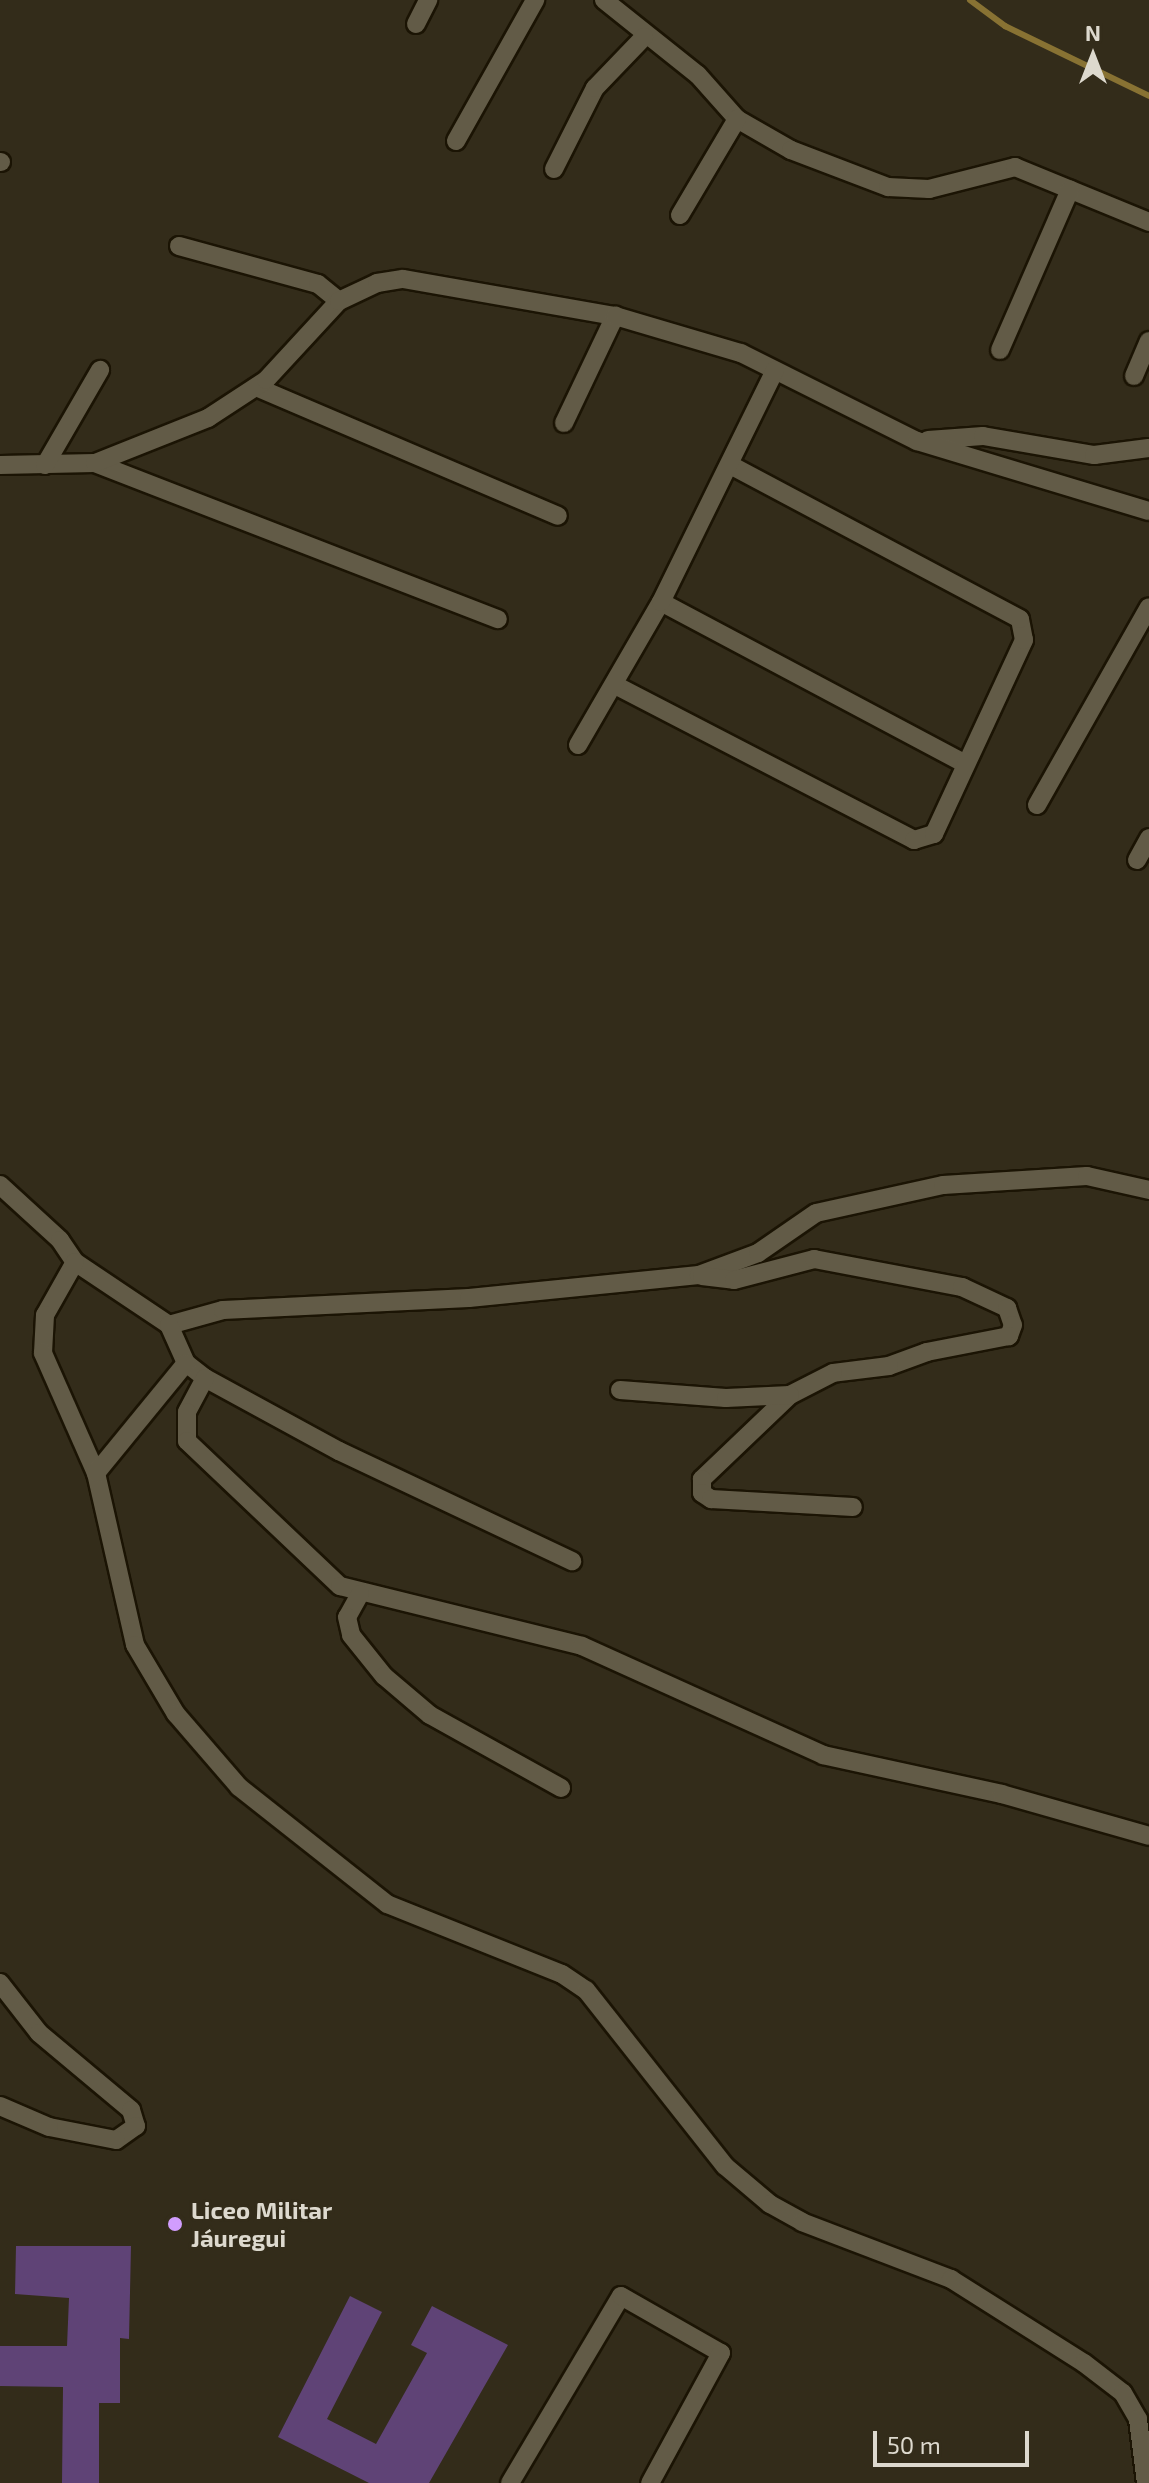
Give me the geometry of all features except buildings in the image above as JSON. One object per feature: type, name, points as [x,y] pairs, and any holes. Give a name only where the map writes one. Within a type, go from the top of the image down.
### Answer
[{"type":"street","points":[[416,24],[428,0]]},
{"type":"street","points":[[456,141],[535,0]]},
{"type":"street","points":[[604,0],[644,37],[691,69],[737,119],[791,150],[888,187],[929,189],[1015,167],[1149,222]]},
{"type":"street","points":[[554,169],[595,88],[644,37]]},
{"type":"street","points":[[680,215],[737,119]]},
{"type":"street","points":[[1000,350],[1070,190]]},
{"type":"street","points":[[179,246],[318,284],[339,301]]},
{"type":"street","points":[[0,465],[95,463],[208,418],[256,387],[290,358],[339,301],[377,283],[429,280],[615,316],[741,353],[917,441],[1149,511]]},
{"type":"street","points":[[564,423],[615,316]]},
{"type":"street","points":[[1134,376],[1149,341]]},
{"type":"street","points":[[45,465],[100,370]]},
{"type":"street","points":[[578,745],[661,602],[732,466],[775,370]]},
{"type":"street","points":[[256,387],[558,516]]},
{"type":"street","points":[[917,441],[983,436],[1094,455],[1149,448]]},
{"type":"street","points":[[95,463],[498,619]]},
{"type":"street","points":[[615,685],[914,840],[934,834],[1024,640],[1020,619],[732,466]]},
{"type":"street","points":[[661,602],[966,764]]},
{"type":"street","points":[[1037,805],[1149,607]]},
{"type":"street","points":[[1137,860],[1149,838]]},
{"type":"street","points":[[699,1275],[758,1253],[816,1213],[943,1185],[1087,1176],[1149,1190]]},
{"type":"street","points":[[0,1185],[60,1240],[75,1262],[169,1325],[186,1363],[205,1378],[339,1451],[572,1561]]},
{"type":"street","points":[[169,1325],[223,1310],[469,1298],[699,1275],[734,1280],[814,1259],[962,1287],[1007,1308],[1013,1325],[1009,1336],[927,1352],[889,1366],[833,1373],[790,1395],[702,1479],[702,1493],[711,1499],[853,1507]]},
{"type":"street","points":[[75,1262],[45,1315],[41,1340],[96,1473],[135,1645],[176,1714],[239,1787],[387,1904],[562,1974],[586,1990],[725,2166],[770,2204],[802,2222],[951,2279],[1101,2376],[1123,2393],[1138,2419],[1146,2483]]},
{"type":"street","points":[[96,1473],[186,1363]]},
{"type":"street","points":[[205,1378],[187,1412],[187,1441],[340,1586],[360,1594],[582,1646],[823,1755],[1002,1794],[1149,1836]]},
{"type":"street","points":[[620,1390],[726,1398],[790,1395]]},
{"type":"street","points":[[360,1594],[347,1617],[351,1635],[384,1676],[430,1715],[561,1788]]},
{"type":"street","points":[[0,1983],[39,2033],[131,2110],[136,2126],[116,2140],[49,2127],[0,2106]]},
{"type":"street","points":[[510,2483],[621,2296],[721,2353],[650,2483]]},
{"type":"waterway","points":[[970,0],[1005,26],[1149,96]]},
{"type":"place","name":"Liceo Militar Jáuregui","points":[[175,2224]]}]
